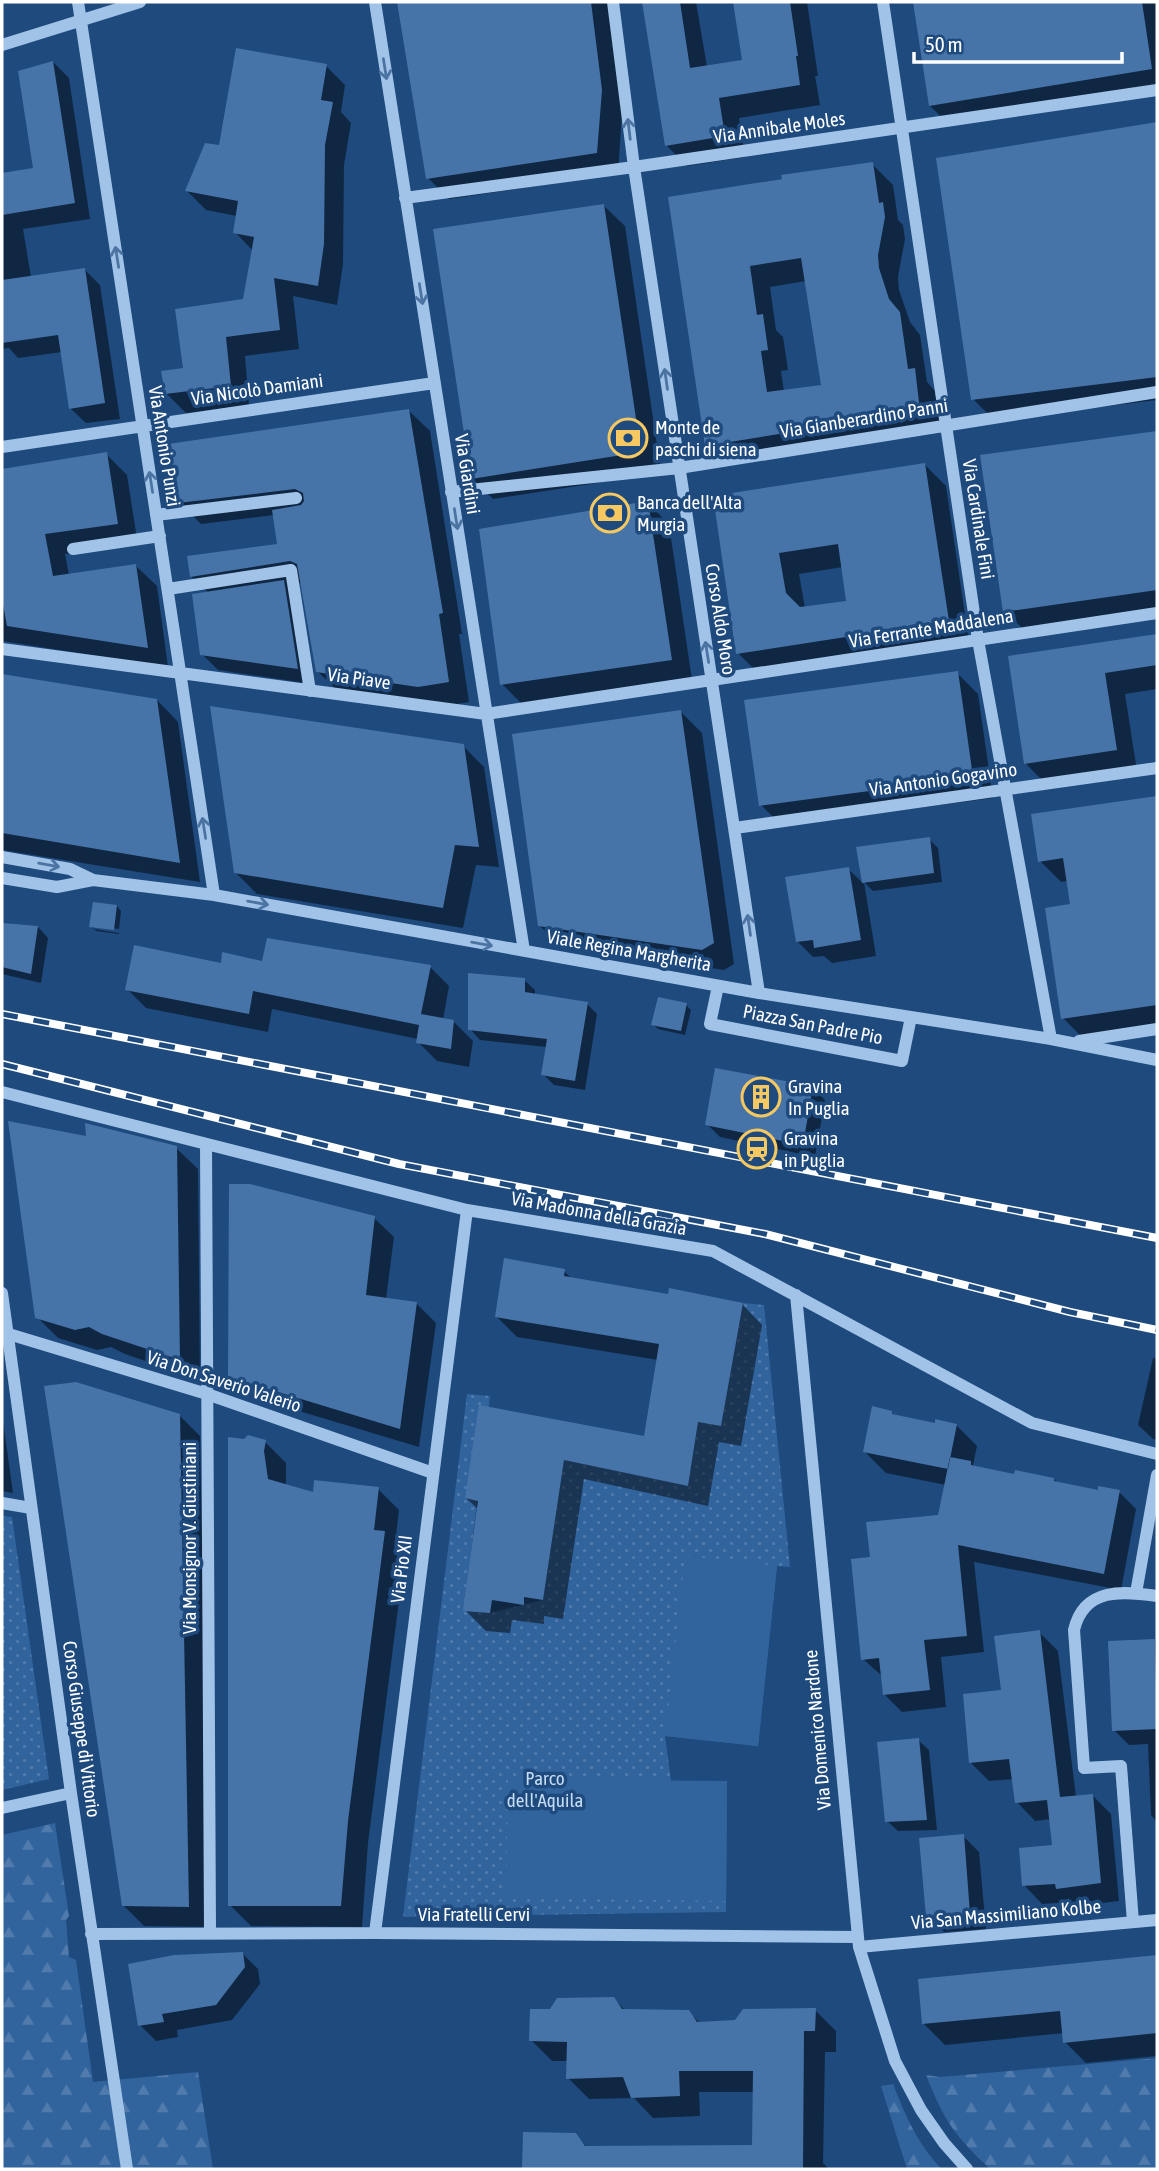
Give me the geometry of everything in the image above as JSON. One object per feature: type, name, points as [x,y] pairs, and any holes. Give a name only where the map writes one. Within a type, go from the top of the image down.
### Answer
[{"type":"street","name":"Vía Antonio Punzi","points":[[78,2],[214,895]]},
{"type":"street","points":[[2,45],[139,2]]},
{"type":"street","name":"Via Giardini","points":[[375,2],[524,951]]},
{"type":"street","name":"Corso Aldo Moro","points":[[612,2],[634,167],[759,993]]},
{"type":"street","name":"Via Cardinale Fini","points":[[883,2],[978,640],[1051,1039]]},
{"type":"street","name":"Via Annibale Moles","points":[[405,198],[901,129],[1157,90]]},
{"type":"street","name":"Via Nicolò Damiani","points":[[2,447],[434,383]]},
{"type":"street","name":"Via Gianberardino Panni","points":[[452,492],[679,468],[1157,392]]},
{"type":"street","points":[[156,515],[296,498]]},
{"type":"street","points":[[73,549],[160,536]]},
{"type":"street","points":[[168,589],[291,570],[310,691]]},
{"type":"street","name":"Via Ferrante Maddalena","points":[[711,680],[1157,613]]},
{"type":"street","name":"Via Piave","points":[[2,649],[486,714],[711,680]]},
{"type":"street","name":"Via Antonio Gogavino","points":[[735,828],[1157,768]]},
{"type":"street","name":"Viale Regina Margherita","points":[[2,857],[70,869],[93,880]]},
{"type":"street","name":"Viale Regina Margherita","points":[[2,878],[57,887],[93,880],[214,895],[718,986],[1051,1039],[1157,1060]]},
{"type":"street","name":"Piazza San Padre Pio","points":[[718,986],[710,1024],[902,1061],[911,1017]]},
{"type":"street","points":[[1068,1042],[1157,1029]]},
{"type":"street","name":"Via Madonna della Grazia","points":[[2,1091],[467,1210],[713,1251],[1032,1423],[1157,1454]]},
{"type":"street","name":"Via Monsignor V. Giustiniani","points":[[206,1144],[210,1932]]},
{"type":"street","name":"Via Pio XII","points":[[375,1933],[467,1210]]},
{"type":"street","name":"Corso Giuseppe di Vittorio","points":[[2,1293],[5,1332],[127,2169]]},
{"type":"street","name":"Via Domenico Nardone","points":[[796,1295],[858,1942],[895,2061],[921,2110],[944,2143],[967,2169]]},
{"type":"street","name":"Via Don Saverio Valerio","points":[[5,1332],[207,1394],[433,1472]]},
{"type":"street","points":[[1136,1593],[1157,1475]]},
{"type":"street","points":[[2,1503],[31,1508]]},
{"type":"street","points":[[1133,1922],[1121,1766],[1084,1768],[1074,1630],[1081,1612],[1097,1596],[1136,1593],[1157,1596]]},
{"type":"street","points":[[2,1808],[71,1793]]},
{"type":"street","name":"Via San Massimiliano Kolbe","points":[[858,1942],[1157,1920]]},
{"type":"street","name":"Via Fratelli Cervi","points":[[92,1934],[375,1933],[858,1942]]},
{"type":"green space","name":"Parco dell'Aquila","points":[[743,1303],[764,1305],[790,1567],[777,1566],[758,1746],[665,1736],[671,1781],[727,1781],[726,1912],[403,1917],[467,1394],[490,1396],[464,1610],[490,1613],[543,1600],[564,1460],[688,1486],[698,1422],[721,1426]]},
{"type":"green space","points":[[2,1516],[12,1517],[49,1779],[2,1790]]},
{"type":"green space","points":[[685,1556],[777,1566],[758,1746],[665,1736]]},
{"type":"green space","points":[[508,1779],[727,1781],[726,1901],[506,1898]]},
{"type":"green space","points":[[55,1823],[69,1916],[66,1920],[69,1957],[76,1960],[93,2082],[198,2072],[213,2169],[2,2169],[2,1835]]},
{"type":"green space","points":[[1157,2058],[1157,2169],[990,2169],[967,2147],[952,2127],[926,2075],[940,2077]]},
{"type":"green space","points":[[893,2084],[919,2140],[942,2169],[907,2169],[881,2086]]},
{"type":"building","points":[[397,2],[591,2],[602,90],[597,153],[426,179]]},
{"type":"building","points":[[642,2],[680,2],[690,68],[742,60],[733,2],[790,2],[800,85],[719,98],[725,136],[665,146]]},
{"type":"building","points":[[913,2],[1142,2],[1152,69],[929,106]]},
{"type":"building","points":[[236,48],[327,64],[321,100],[333,102],[325,145],[324,244],[318,286],[274,278],[280,330],[226,337],[231,386],[165,394],[161,371],[183,368],[175,309],[243,299],[254,237],[233,233],[238,201],[185,191],[205,143],[219,145]]},
{"type":"building","points":[[53,61],[75,203],[2,215],[2,173],[33,168],[18,71]]},
{"type":"building","points":[[1157,122],[1157,377],[971,400],[936,158]]},
{"type":"building","points":[[873,162],[879,203],[883,202],[885,217],[878,255],[879,268],[889,299],[900,312],[908,369],[915,368],[920,411],[705,446],[668,197],[782,179],[781,175]],"holes":[[[801,258],[821,385],[767,392],[761,351],[768,350],[763,314],[757,315],[750,266]]]},
{"type":"building","points":[[604,204],[641,452],[471,479],[433,229]]},
{"type":"building","points":[[85,268],[105,403],[69,409],[58,335],[2,343],[2,280]]},
{"type":"building","points":[[409,409],[443,613],[439,614],[449,682],[418,687],[316,672],[297,564],[290,561],[190,577],[187,556],[277,544],[272,510],[301,505],[304,501],[303,493],[295,489],[178,503],[168,444]]},
{"type":"building","points":[[1157,431],[1157,590],[1003,612],[980,455]]},
{"type":"building","points":[[107,452],[118,524],[45,534],[53,576],[136,564],[148,648],[7,626],[2,599],[2,469]]},
{"type":"building","points":[[925,463],[949,621],[736,654],[713,496]],"holes":[[[838,544],[846,601],[800,607],[786,593],[779,553]]]},
{"type":"building","points":[[648,501],[672,660],[500,685],[479,529]]},
{"type":"building","points":[[284,580],[298,669],[200,655],[192,594]]},
{"type":"building","points":[[1157,634],[1157,665],[1105,673],[1117,750],[1024,764],[1008,656]]},
{"type":"building","points":[[958,671],[973,777],[759,806],[744,700]]},
{"type":"building","points":[[2,674],[157,699],[180,863],[2,833]]},
{"type":"building","points":[[210,706],[464,744],[479,847],[455,845],[443,908],[234,873]]},
{"type":"building","points":[[681,710],[714,943],[702,950],[538,926],[512,734]]},
{"type":"building","points":[[1157,796],[1157,1005],[1061,1019],[1045,908],[1070,904],[1063,858],[1038,862],[1031,814]]},
{"type":"building","points":[[930,837],[934,873],[862,883],[856,847]]},
{"type":"building","points":[[849,867],[861,940],[814,948],[813,940],[796,942],[785,877]]},
{"type":"building","points":[[93,902],[117,905],[114,930],[89,927]]},
{"type":"building","points":[[2,923],[38,926],[31,974],[2,967]]},
{"type":"building","points":[[267,938],[431,965],[421,1014],[454,1020],[451,1049],[416,1043],[419,1025],[253,991],[249,1014],[125,990],[134,945],[221,963],[222,952],[262,961]]},
{"type":"building","points":[[468,973],[525,978],[525,992],[588,1002],[575,1081],[541,1075],[547,1039],[468,1030]]},
{"type":"building","points":[[658,997],[687,1003],[681,1031],[651,1025]]},
{"type":"building","name":"Gravina In Puglia","points":[[715,1068],[813,1086],[803,1145],[705,1125]]},
{"type":"building","points":[[8,1121],[86,1136],[85,1123],[177,1146],[180,1360],[102,1334],[89,1327],[75,1330],[35,1318]]},
{"type":"building","points":[[229,1184],[250,1184],[375,1216],[366,1295],[417,1302],[400,1429],[228,1377]]},
{"type":"building","points":[[504,1258],[565,1269],[564,1276],[668,1294],[669,1288],[743,1303],[721,1426],[698,1422],[688,1486],[564,1460],[543,1600],[524,1597],[524,1605],[492,1600],[490,1613],[463,1611],[478,1501],[465,1498],[479,1405],[644,1436],[659,1344],[495,1317]]},
{"type":"building","points":[[76,1382],[180,1414],[189,1907],[122,1906],[44,1386]]},
{"type":"building","points":[[872,1406],[892,1411],[892,1414],[935,1423],[935,1419],[957,1424],[948,1469],[863,1452]]},
{"type":"building","points":[[248,1435],[266,1440],[264,1451],[268,1479],[313,1492],[314,1480],[379,1487],[374,1530],[385,1531],[348,1821],[341,1906],[228,1906],[228,1437],[244,1439]]},
{"type":"building","points":[[950,1457],[971,1461],[971,1465],[1014,1474],[1015,1470],[1098,1490],[1098,1486],[1120,1490],[1104,1574],[958,1545],[967,1636],[924,1640],[930,1690],[883,1695],[879,1658],[861,1660],[851,1559],[870,1557],[866,1522],[938,1515]]},
{"type":"building","points":[[1040,1630],[1060,1797],[1093,1794],[1101,1883],[1056,1889],[1055,1884],[1022,1886],[1019,1848],[1052,1845],[1047,1800],[1015,1803],[1009,1759],[969,1763],[963,1694],[1001,1690],[994,1636]]},
{"type":"building","points":[[1155,1639],[1157,1729],[1112,1731],[1108,1641]]},
{"type":"building","points":[[919,1738],[927,1820],[885,1822],[877,1742]]},
{"type":"building","points":[[964,1834],[970,1914],[926,1917],[919,1838]]},
{"type":"building","points":[[243,1952],[245,1967],[216,2005],[162,2014],[164,2022],[138,2026],[128,1964],[174,1955]]},
{"type":"building","points":[[1157,1955],[1157,2033],[1063,2043],[1060,2011],[922,2024],[918,1979]]},
{"type":"building","points":[[614,1997],[622,2009],[689,2010],[697,2022],[735,2020],[743,2009],[816,2008],[815,2031],[804,2031],[803,2169],[522,2169],[523,2132],[576,2133],[585,2146],[752,2145],[753,2071],[679,2071],[680,2096],[631,2098],[623,2077],[566,2079],[567,2042],[529,2041],[530,2009],[550,2009],[557,1998]]},
{"type":"railway","points":[[2,1014],[1157,1238]]},
{"type":"railway","points":[[2,1064],[399,1164],[765,1234],[1070,1312],[1157,1330]]},
{"type":"place","name":"Monte de paschi di siena","points":[[628,438]]},
{"type":"place","name":"Banca dell'Alta Murgia","points":[[610,513]]},
{"type":"place","name":"Gravina In Puglia","points":[[761,1097]]},
{"type":"place","name":"Gravina in Puglia","points":[[757,1149]]}]
